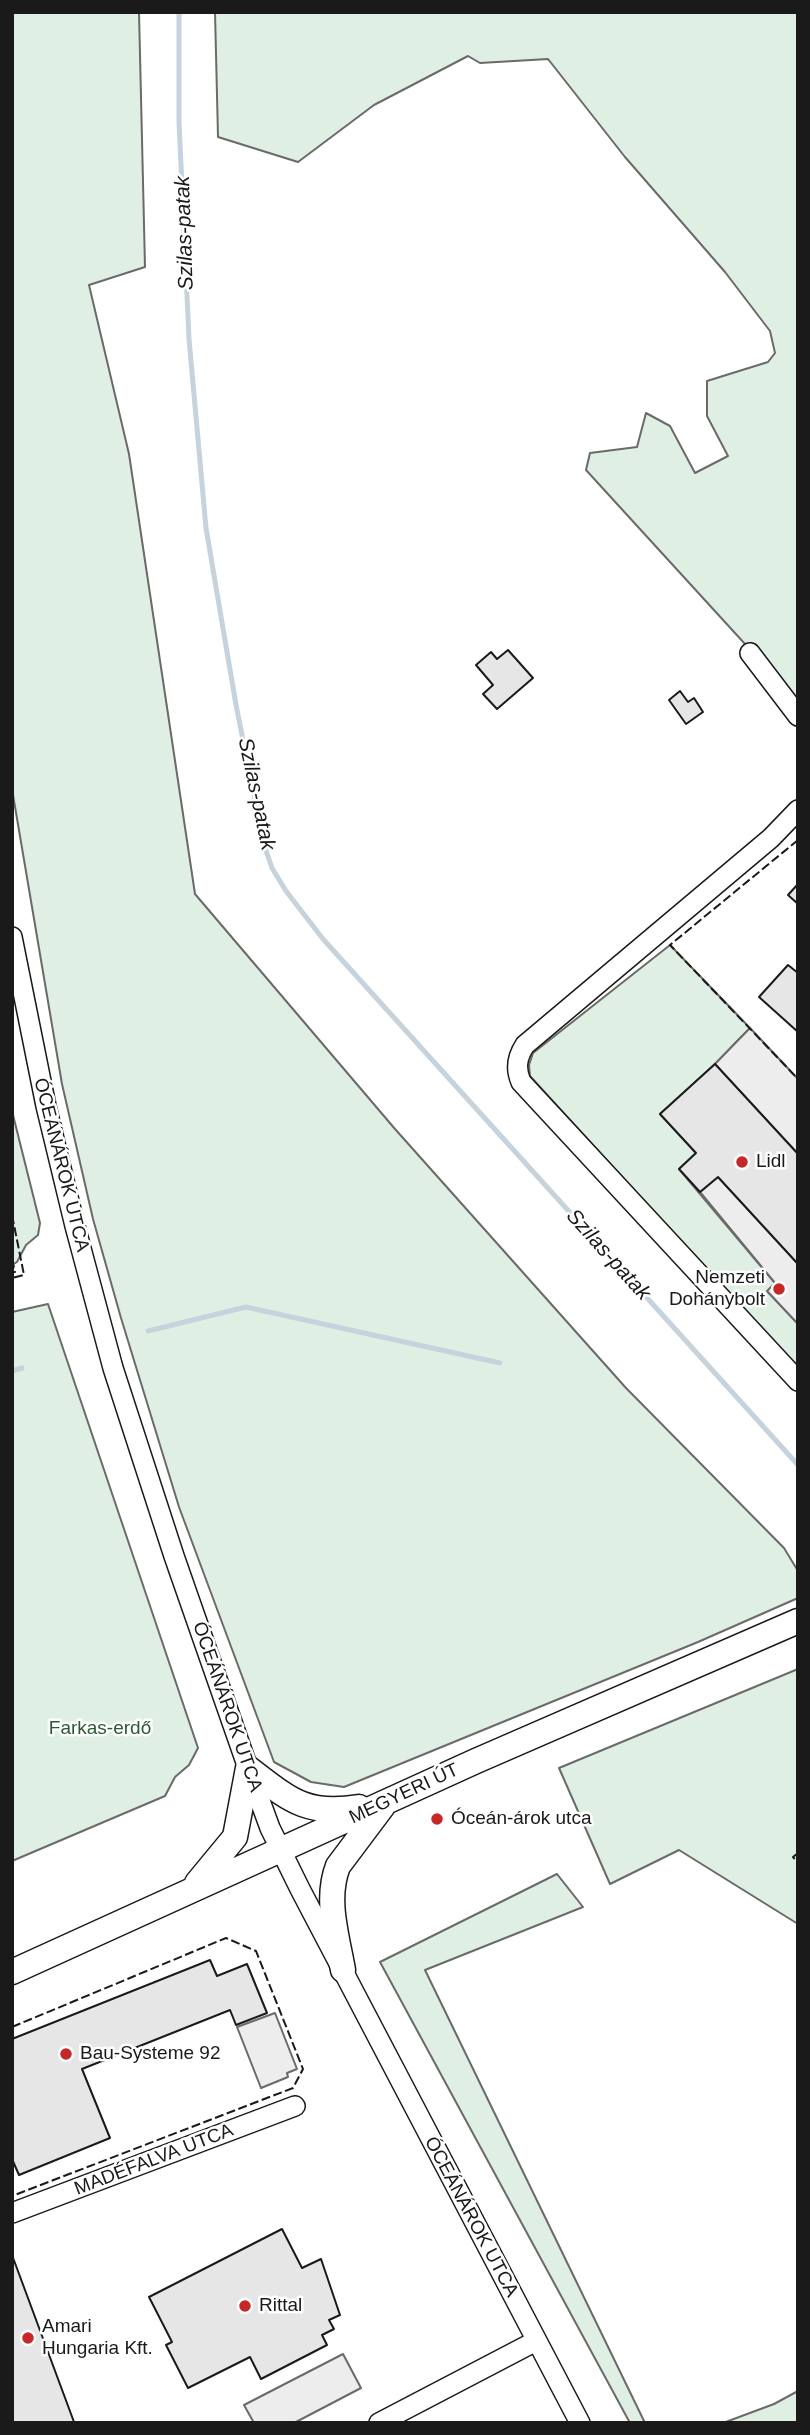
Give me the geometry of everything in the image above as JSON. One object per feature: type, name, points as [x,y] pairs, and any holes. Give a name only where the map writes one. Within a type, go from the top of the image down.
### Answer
[{"type":"main road","name":"MEGYERI ÚT","points":[[12,1972],[475,1761],[798,1621]]},
{"type":"main road","points":[[176,1897],[199,1882],[234,1837],[248,1768],[298,1803],[314,1809],[341,1810],[386,1803]]},
{"type":"main road","points":[[343,1970],[331,1890],[334,1875],[348,1852],[386,1803]]},
{"type":"street","points":[[750,653],[798,716]]},
{"type":"street","points":[[798,810],[771,838],[525,1045],[520,1053],[517,1070],[521,1082],[798,1381]]},
{"type":"street","name":"ÓCEÁNÁROK UTCA","points":[[12,937],[49,1119],[113,1368],[248,1768],[280,1850],[580,2423]]},
{"type":"street","name":"MADÉFALVA UTCA","points":[[12,2213],[295,2106]]},
{"type":"street","points":[[379,2423],[536,2341]]},
{"type":"green space","points":[[12,12],[139,12],[145,267],[89,285],[129,454],[195,894],[395,1129],[626,1388],[784,1548],[798,1571],[798,1598],[698,1642],[344,1787],[311,1782],[274,1762],[179,1507],[93,1219],[62,1084],[12,789]]},
{"type":"green space","points":[[215,12],[798,12],[798,702],[586,470],[590,453],[637,447],[646,413],[670,426],[695,473],[728,456],[707,416],[707,381],[768,362],[775,353],[770,331],[725,272],[625,157],[548,59],[480,63],[468,56],[374,105],[298,162],[218,137]]},
{"type":"green space","points":[[670,945],[750,1028],[660,1114],[696,1153],[679,1169],[775,1283],[768,1292],[798,1324],[798,1370],[530,1076],[529,1065],[533,1053]]},
{"type":"green space","points":[[12,1111],[40,1223],[38,1235],[26,1245],[17,1262],[12,1265]]},
{"type":"green space","name":"Farkas-erdő","points":[[48,1304],[198,1748],[189,1765],[175,1777],[165,1796],[12,1861],[12,1312]]},
{"type":"green space","points":[[798,1669],[798,1924],[679,1850],[610,1884],[559,1768]]},
{"type":"green space","points":[[557,1874],[583,1907],[425,1970],[645,2423],[630,2423],[380,1962]]},
{"type":"green space","points":[[798,2391],[798,2423],[723,2423],[774,2404]]},
{"type":"shaded area","points":[[750,1028],[798,1079],[798,1154],[715,1064]]},
{"type":"shaded area","points":[[718,1177],[798,1264],[798,1324],[767,1291],[775,1283],[700,1192]]},
{"type":"shaded area","points":[[275,2013],[297,2069],[287,2073],[288,2077],[261,2088],[237,2027]]},
{"type":"shaded area","points":[[343,2354],[361,2388],[294,2423],[254,2423],[244,2405]]},
{"type":"building","points":[[508,650],[533,678],[497,709],[483,694],[493,685],[476,665],[491,652],[497,659]]},
{"type":"building","points":[[680,691],[688,702],[694,698],[703,712],[686,724],[669,700]]},
{"type":"building","points":[[798,884],[798,904],[788,895]]},
{"type":"building","points":[[788,965],[798,973],[798,1032],[759,997]]},
{"type":"building","name":"Lidl","points":[[715,1064],[798,1154],[798,1264],[718,1177],[700,1192],[679,1169],[696,1153],[660,1114]]},
{"type":"building","name":"Bau-Systeme 92","points":[[210,1960],[217,1976],[247,1964],[267,2013],[236,2025],[230,2010],[82,2069],[110,2138],[19,2175],[12,2159],[12,2039]]},
{"type":"building","name":"Rittal","points":[[282,2229],[302,2268],[321,2259],[340,2315],[329,2320],[334,2329],[322,2335],[327,2345],[261,2379],[250,2357],[188,2388],[166,2345],[172,2342],[149,2297]]},
{"type":"building","name":"Amari Hungaria Kft.","points":[[12,2255],[74,2422],[12,2423]]},
{"type":"waterway","name":"Szilas-patak","points":[[179,12],[179,122],[189,339],[206,528],[236,705],[264,845],[272,868],[323,939],[798,1465]]},
{"type":"waterway","points":[[148,1331],[246,1307],[500,1363]]},
{"type":"waterway","points":[[12,1371],[22,1368]]},
{"type":"fence","points":[[798,840],[670,945],[798,1079]]},
{"type":"fence","points":[[12,1215],[24,1275],[12,1278]]},
{"type":"fence","points":[[12,1259],[15,1272],[12,1272]]},
{"type":"fence","points":[[798,1853],[793,1857],[798,1863]]},
{"type":"fence","points":[[12,2027],[226,1938],[256,1951],[303,2069],[293,2088],[12,2196]]},
{"type":"place","name":"Lidl","points":[[742,1162]]},
{"type":"place","name":"Nemzeti Dohánybolt","points":[[779,1289]]},
{"type":"place","name":"Óceán-árok utca","points":[[437,1819]]},
{"type":"place","name":"Bau-Systeme 92","points":[[66,2054]]},
{"type":"place","name":"Rittal","points":[[245,2306]]},
{"type":"place","name":"Amari Hungaria Kft.","points":[[28,2338]]}]
